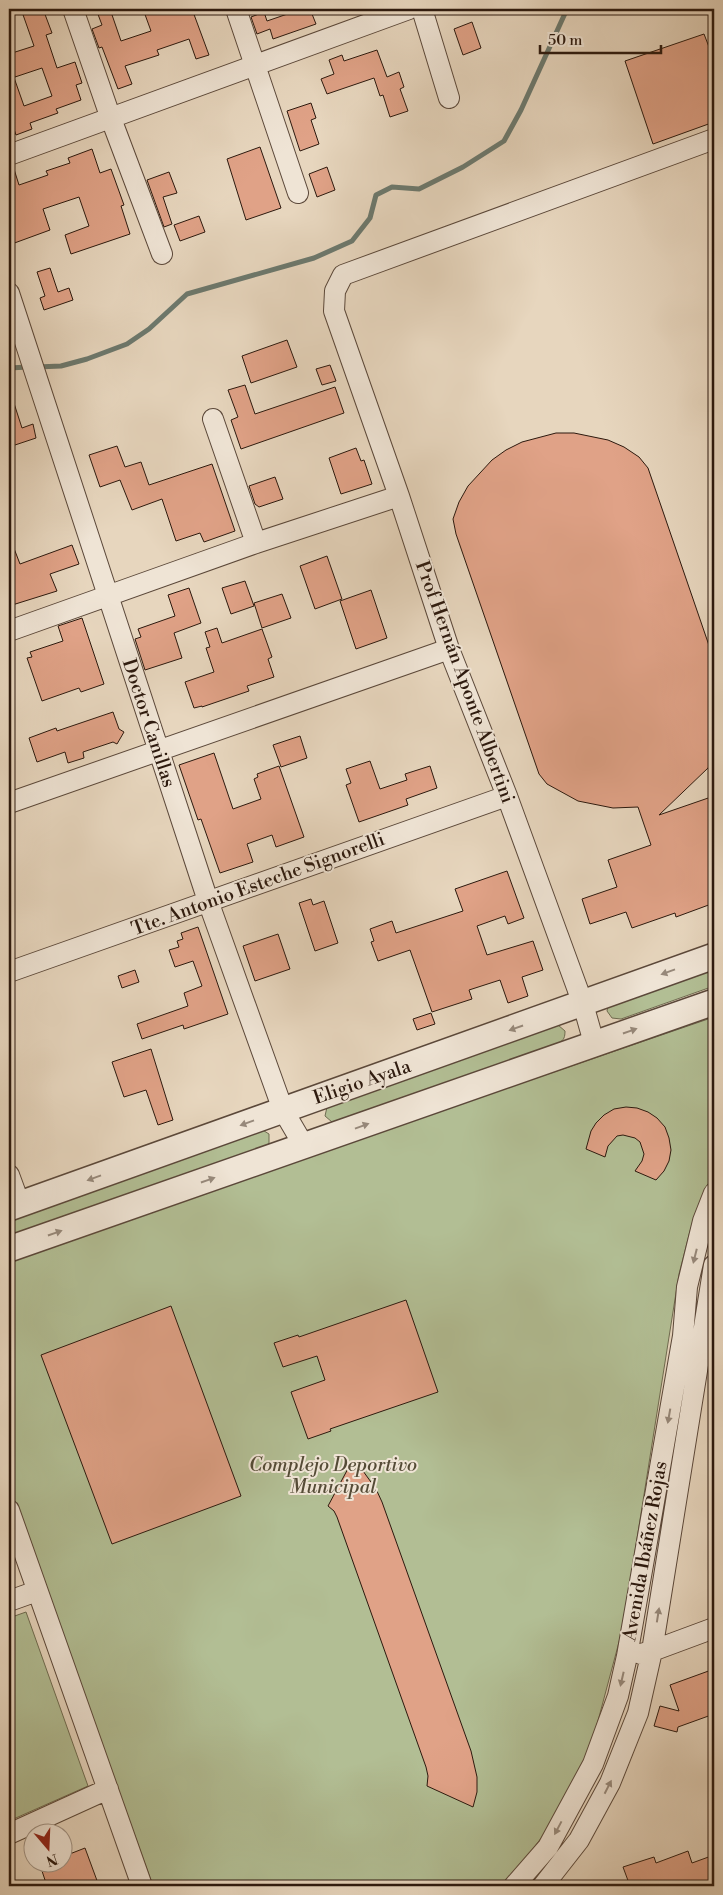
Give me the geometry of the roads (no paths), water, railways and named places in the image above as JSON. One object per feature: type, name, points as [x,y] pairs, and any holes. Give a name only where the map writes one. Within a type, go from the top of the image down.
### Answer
[{"type":"street","points":[[73,9],[110,116],[162,254]]},
{"type":"street","points":[[236,9],[298,193]]},
{"type":"street","points":[[9,155],[110,116],[256,66],[409,9]]},
{"type":"street","points":[[422,9],[449,98]]},
{"type":"street","name":"Prof Hernán Aponte Albertini","points":[[594,1043],[583,1004],[507,796],[449,649],[399,496],[334,311],[335,291],[343,275],[714,138]]},
{"type":"street","name":"Doctor Canillas","points":[[9,293],[208,901],[283,1110],[304,1146]]},
{"type":"street","points":[[213,418],[256,543]]},
{"type":"street","points":[[9,631],[256,543],[399,496]]},
{"type":"street","points":[[9,803],[449,649]]},
{"type":"street","name":"Tte. Antonio Esteche Signorelli","points":[[9,972],[507,796]]},
{"type":"street","name":"Eligio Ayala","points":[[14,1206],[714,956]]},
{"type":"street","points":[[9,1249],[714,1002]]},
{"type":"street","points":[[9,1175],[14,1206]]},
{"type":"street","name":"Avenida Ibáñez Rojas","points":[[514,1886],[548,1847],[592,1764],[618,1696],[627,1656],[683,1336],[687,1287],[703,1221],[714,1192]]},
{"type":"street","name":"Avenida Ibáñez Rojas","points":[[544,1886],[579,1840],[610,1783],[638,1713],[652,1651],[709,1325],[711,1275],[714,1265]]},
{"type":"street","points":[[683,1336],[709,1325],[714,1352]]},
{"type":"street","points":[[9,1510],[142,1886]]},
{"type":"street","points":[[9,1601],[37,1590]]},
{"type":"street","points":[[627,1656],[652,1651],[714,1628]]},
{"type":"street","points":[[9,1834],[108,1789]]},
{"type":"waterway","points":[[37,367],[61,366],[87,359],[127,344],[149,329],[187,294],[314,258],[352,241],[370,218],[376,195],[392,187],[419,189],[463,167],[504,141],[521,110],[567,9]]},
{"type":"waterway","points":[[9,368],[28,367]]},
{"type":"park label","name":"Complejo Deportivo Municipal","points":[[333,1476]]}]
